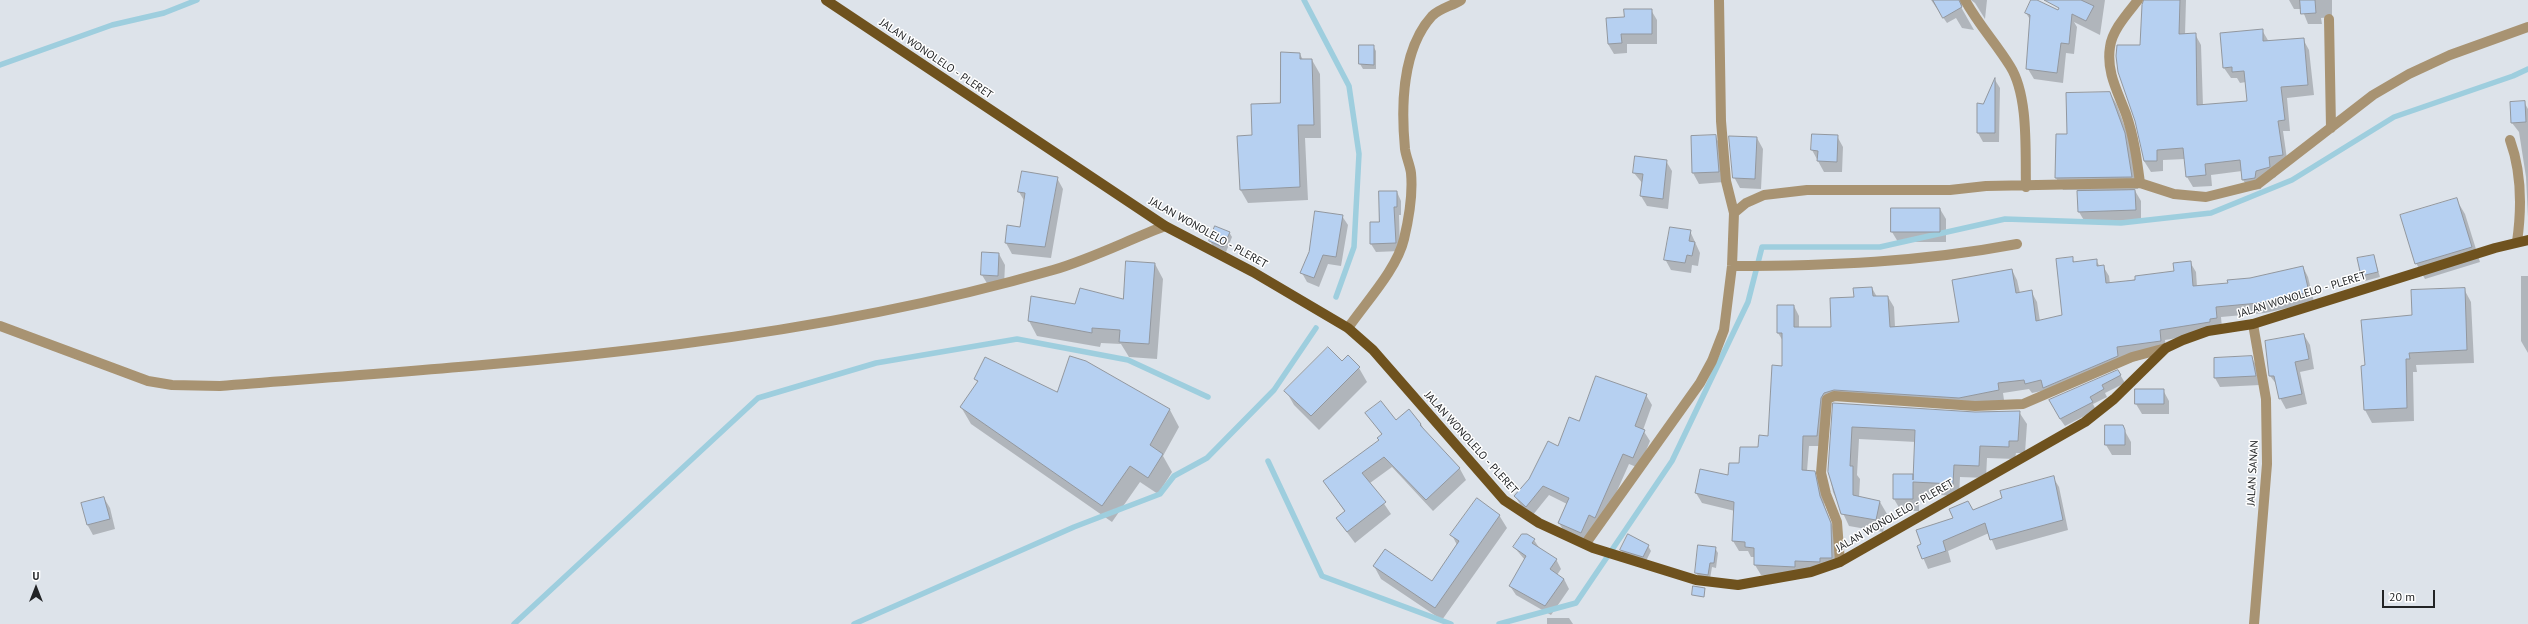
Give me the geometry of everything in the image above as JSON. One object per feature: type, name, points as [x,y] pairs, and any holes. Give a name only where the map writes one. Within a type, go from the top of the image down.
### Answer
[{"type":"main road","name":"JALAN WONOLELO - PLERET","points":[[826,0],[1165,226],[1253,272],[1348,328],[1373,350],[1504,500],[1539,523],[1589,545],[1653,569],[1696,580],[1738,584],[1797,575],[1840,562],[2084,422],[2114,398],[2166,348],[2208,331],[2253,324],[2517,242],[2528,240]]},
{"type":"street","points":[[1348,328],[1395,262],[1404,240],[1411,196],[1411,172],[1405,151],[1404,130],[1407,63],[1417,39],[1432,16],[1461,0]]},
{"type":"street","points":[[1589,545],[1684,407],[1712,361],[1724,330],[1732,266],[1734,213],[1726,181],[1721,121],[1719,0]]},
{"type":"street","points":[[1965,0],[1977,22],[2011,66],[2016,78],[2023,116],[2026,187]]},
{"type":"street","points":[[2138,0],[2115,32],[2110,45],[2108,62],[2113,82],[2126,114],[2134,142],[2140,183]]},
{"type":"street","points":[[2329,20],[2331,128]]},
{"type":"street","points":[[1734,213],[1746,202],[1776,192],[2140,183],[2174,194],[2206,197],[2258,184],[2373,95],[2409,74],[2450,55],[2528,27]]},
{"type":"street","points":[[2510,140],[2518,163],[2520,218],[2517,242]]},
{"type":"street","points":[[0,326],[148,381],[192,386],[220,386],[568,359],[863,316],[1055,270],[1165,226]]},
{"type":"street","points":[[1732,266],[1791,267],[1918,260],[2017,244]]},
{"type":"street","name":"JALAN SANAN","points":[[2253,324],[2266,398],[2267,464],[2254,624]]},
{"type":"street","points":[[1840,562],[1837,522],[1826,494],[1821,473],[1827,399],[1834,396],[1888,398],[1975,406],[2023,404],[2132,356],[2166,348]]},
{"type":"building","points":[[1933,0],[1959,0],[1962,7],[1943,18]]},
{"type":"building","points":[[2031,0],[2037,0],[2058,10],[2059,8],[2044,0],[2081,0],[2094,6],[2086,21],[2072,14],[2069,44],[2061,43],[2057,73],[2026,69],[2030,15],[2025,13]]},
{"type":"building","points":[[2144,0],[2180,0],[2179,34],[2196,33],[2197,105],[2247,101],[2244,71],[2232,72],[2232,67],[2223,68],[2220,33],[2263,29],[2263,41],[2304,38],[2308,85],[2281,87],[2285,120],[2278,121],[2283,155],[2269,157],[2270,167],[2256,171],[2255,178],[2242,180],[2240,160],[2205,164],[2206,175],[2186,177],[2183,148],[2157,150],[2157,161],[2144,161],[2135,121],[2118,72],[2116,56],[2117,45],[2140,45],[2142,5]]},
{"type":"building","points":[[2300,0],[2315,0],[2316,13],[2301,14]]},
{"type":"building","points":[[1624,9],[1652,9],[1652,34],[1621,34],[1622,43],[1608,44],[1606,18],[1624,17]]},
{"type":"building","points":[[1359,45],[1374,45],[1374,65],[1359,64]]},
{"type":"building","points":[[1281,52],[1300,53],[1300,59],[1312,59],[1314,125],[1298,125],[1300,187],[1240,190],[1237,136],[1252,135],[1251,104],[1280,103]]},
{"type":"building","points":[[1995,78],[1995,133],[1977,133],[1977,103],[1983,104]]},
{"type":"building","points":[[2110,92],[2125,133],[2132,177],[2055,178],[2056,134],[2067,134],[2066,93]]},
{"type":"building","points":[[2525,101],[2526,122],[2511,123],[2510,102]]},
{"type":"building","points":[[1812,134],[1838,135],[1837,162],[1817,161],[1818,151],[1811,150]]},
{"type":"building","points":[[1716,135],[1719,172],[1692,173],[1691,136]]},
{"type":"building","points":[[1729,136],[1757,137],[1755,179],[1733,178]]},
{"type":"building","points":[[1635,156],[1667,160],[1663,199],[1640,196],[1643,174],[1633,173]]},
{"type":"building","points":[[1022,171],[1058,177],[1045,247],[1005,243],[1007,225],[1020,227],[1025,193],[1018,192]]},
{"type":"building","points":[[2135,190],[2136,210],[2078,212],[2077,191]]},
{"type":"building","points":[[1379,191],[1397,191],[1397,207],[1394,207],[1396,243],[1370,244],[1370,222],[1379,222]]},
{"type":"building","points":[[2457,198],[2472,247],[2415,264],[2400,215]]},
{"type":"building","points":[[1891,208],[1940,208],[1940,232],[1891,232]]},
{"type":"building","points":[[1315,211],[1343,215],[1336,257],[1323,255],[1314,278],[1300,273],[1309,252]]},
{"type":"building","points":[[1215,226],[1230,232],[1223,247],[1209,241]]},
{"type":"building","points":[[1670,227],[1691,230],[1689,241],[1695,242],[1692,256],[1687,255],[1685,263],[1664,260]]},
{"type":"building","points":[[982,252],[999,253],[998,276],[981,275]]},
{"type":"building","points":[[2374,255],[2378,272],[2361,276],[2357,258]]},
{"type":"building","points":[[2073,257],[2073,262],[2097,259],[2097,266],[2104,265],[2106,283],[2135,280],[2135,276],[2174,271],[2173,263],[2191,261],[2193,286],[2228,283],[2227,280],[2250,278],[2303,266],[2309,292],[2259,303],[2216,307],[2217,318],[2210,319],[2210,322],[2160,330],[2161,341],[2117,347],[2118,356],[2043,388],[2041,380],[2025,384],[2024,380],[1998,383],[1999,390],[1959,398],[1834,390],[1824,393],[1821,398],[1817,436],[1803,436],[1802,470],[1815,471],[1820,496],[1831,523],[1832,558],[1820,558],[1820,562],[1795,561],[1795,567],[1754,565],[1754,548],[1745,547],[1745,542],[1732,541],[1734,502],[1695,493],[1700,469],[1728,475],[1729,463],[1739,463],[1740,447],[1758,447],[1759,435],[1768,436],[1772,365],[1782,366],[1782,333],[1777,333],[1777,305],[1794,305],[1794,327],[1831,327],[1830,298],[1854,297],[1853,288],[1872,287],[1873,296],[1888,296],[1890,327],[1959,322],[1952,280],[2012,269],[2016,293],[2032,290],[2036,321],[2062,315],[2056,259]]},
{"type":"building","points":[[1126,261],[1155,263],[1149,344],[1119,342],[1120,330],[1092,328],[1092,333],[1028,321],[1031,296],[1075,304],[1080,288],[1123,299]]},
{"type":"building","points":[[2465,288],[2467,350],[2409,353],[2410,359],[2406,359],[2407,408],[2364,410],[2361,366],[2365,365],[2361,320],[2412,315],[2411,290]]},
{"type":"building","points":[[2304,334],[2309,359],[2295,362],[2302,394],[2279,399],[2274,376],[2269,376],[2265,341]]},
{"type":"building","points":[[1328,347],[1342,361],[1348,355],[1360,367],[1311,416],[1284,391]]},
{"type":"building","points":[[1070,356],[1086,361],[1170,409],[1150,445],[1163,454],[1148,478],[1130,466],[1102,506],[960,407],[978,381],[974,379],[985,357],[1057,392]]},
{"type":"building","points":[[2252,356],[2256,376],[2214,378],[2214,358]]},
{"type":"building","points":[[2118,370],[2121,375],[2102,385],[2104,389],[2090,397],[2093,402],[2060,419],[2049,400]]},
{"type":"building","points":[[1596,376],[1647,394],[1635,426],[1645,430],[1633,458],[1623,454],[1595,518],[1589,515],[1581,533],[1558,523],[1569,498],[1543,486],[1526,507],[1514,496],[1529,479],[1548,441],[1558,446],[1569,417],[1579,421]]},
{"type":"building","points":[[2135,389],[2164,389],[2164,404],[2135,404]]},
{"type":"building","points":[[1381,401],[1396,420],[1409,409],[1421,424],[1420,425],[1460,468],[1426,500],[1384,457],[1362,473],[1386,502],[1347,532],[1336,518],[1345,511],[1323,481],[1379,440],[1377,438],[1382,434],[1365,413]]},
{"type":"building","points":[[1833,403],[1975,412],[2020,411],[2018,441],[2009,441],[2009,447],[1980,446],[1979,466],[1954,465],[1953,484],[1913,482],[1913,499],[1893,499],[1893,474],[1913,474],[1913,480],[1915,430],[1852,427],[1850,466],[1853,466],[1853,495],[1880,501],[1876,520],[1841,514],[1828,472]]},
{"type":"building","points":[[2105,425],[2123,425],[2125,430],[2125,445],[2105,445]]},
{"type":"building","points":[[2054,476],[2063,520],[1990,540],[1985,523],[1943,541],[1946,551],[1922,559],[1917,546],[1921,544],[1916,530],[1953,518],[1949,509],[1968,501],[1973,510],[2002,498],[2000,491]]},
{"type":"building","points":[[104,497],[110,519],[87,525],[81,503]]},
{"type":"building","points":[[1477,498],[1500,515],[1435,608],[1373,566],[1385,549],[1432,581],[1459,541],[1450,535]]},
{"type":"building","points":[[1522,534],[1527,534],[1535,539],[1532,543],[1557,559],[1550,569],[1564,579],[1545,606],[1509,586],[1526,556],[1513,547]]},
{"type":"building","points":[[1628,534],[1649,545],[1643,557],[1620,550]]},
{"type":"building","points":[[1698,545],[1716,547],[1714,563],[1710,563],[1708,575],[1695,573]]},
{"type":"building","points":[[1693,586],[1705,588],[1704,597],[1692,595]]},
{"type":"waterway","points":[[0,65],[112,25],[164,13],[197,0]]},
{"type":"waterway","points":[[1304,0],[1349,86],[1359,154],[1354,247],[1336,297]]},
{"type":"waterway","points":[[1499,624],[1576,603],[1672,461],[1748,302],[1762,247],[1880,247],[2005,219],[2121,223],[2211,213],[2292,180],[2394,117],[2513,76],[2528,69]]},
{"type":"waterway","points":[[854,624],[1074,527],[1160,494],[1174,476],[1207,458],[1274,390],[1316,328]]},
{"type":"waterway","points":[[514,624],[758,398],[876,363],[1017,339],[1128,360],[1208,397]]},
{"type":"waterway","points":[[1268,461],[1322,576],[1451,624]]}]
